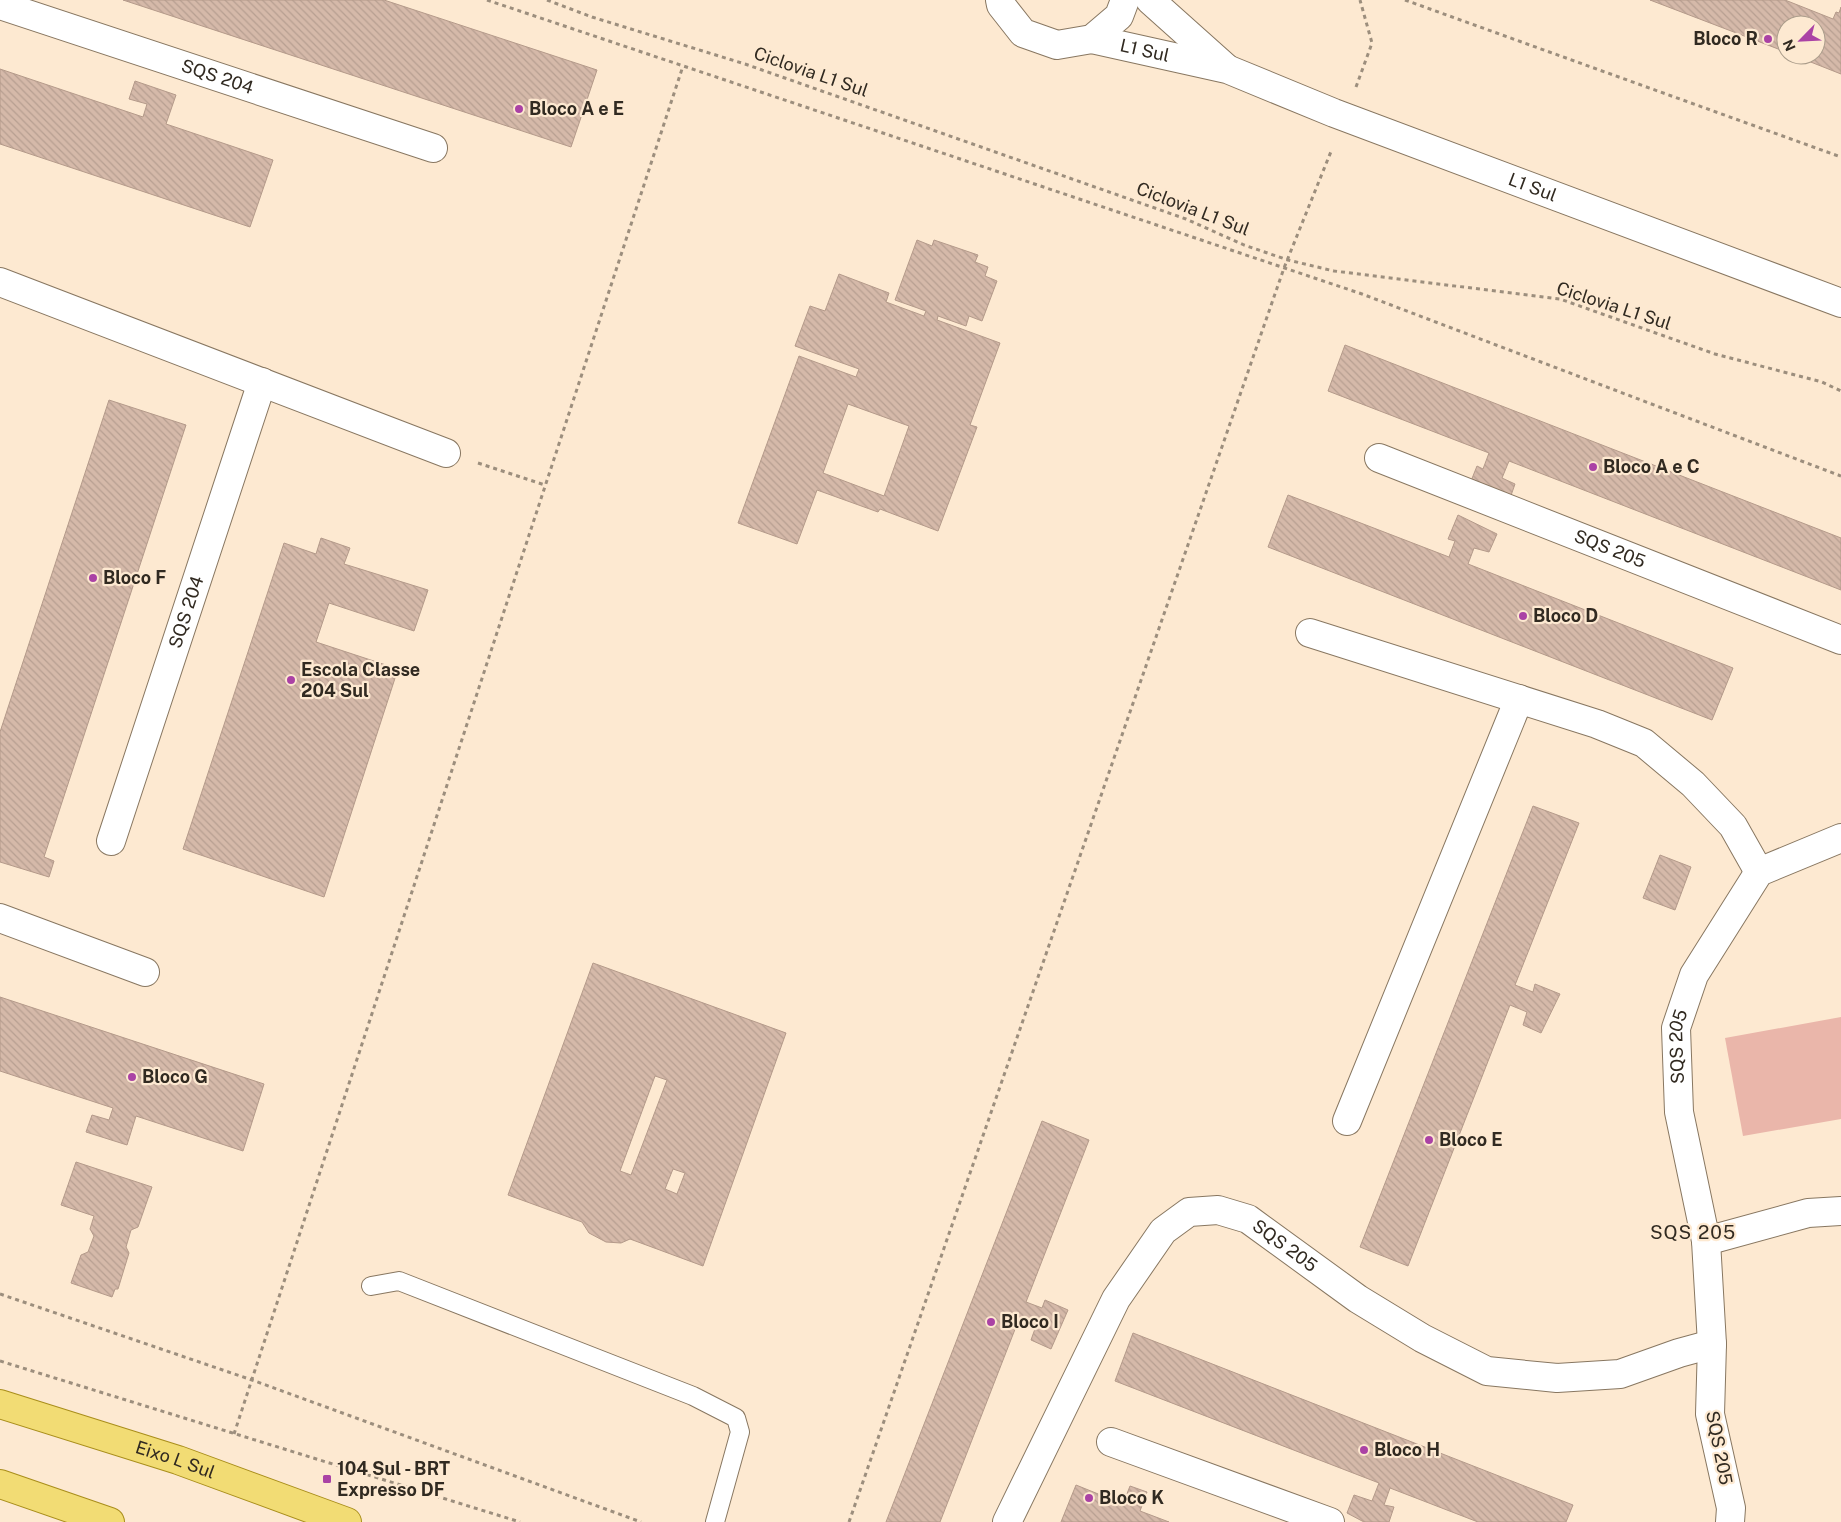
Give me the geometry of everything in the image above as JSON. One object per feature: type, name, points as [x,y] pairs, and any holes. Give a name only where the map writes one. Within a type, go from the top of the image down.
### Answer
[{"type":"main road","name":"Eixo L Sul","points":[[0,1404],[178,1460],[347,1522]]},
{"type":"main road","points":[[0,1484],[110,1522]]},
{"type":"street","points":[[998,2],[1023,33],[1057,46],[1092,39],[1120,16],[1125,0]]},
{"type":"street","name":"L1 Sul","points":[[1150,0],[1227,69]]},
{"type":"street","name":"SQS 204","points":[[0,5],[433,148]]},
{"type":"street","name":"L1 Sul","points":[[1092,39],[1227,69],[1345,117],[1841,303]]},
{"type":"street","points":[[0,282],[446,453]]},
{"type":"street","name":"SQS 204","points":[[111,841],[262,382]]},
{"type":"street","name":"SQS 205","points":[[1379,458],[1841,640]]},
{"type":"street","points":[[1310,634],[1597,724],[1644,743],[1693,784],[1733,826],[1759,872],[1841,838]]},
{"type":"street","points":[[1348,1121],[1518,699]]},
{"type":"street","name":"SQS 205","points":[[1730,1522],[1731,1508],[1710,1414],[1712,1344],[1706,1241],[1679,1112],[1676,1028],[1694,975],[1759,872]]},
{"type":"street","points":[[0,918],[145,972]]},
{"type":"street","name":"SQS 205","points":[[1007,1522],[1116,1299],[1163,1231],[1189,1212],[1218,1210],[1248,1219],[1358,1299],[1422,1338],[1487,1371],[1557,1378],[1620,1374],[1679,1353],[1712,1344]]},
{"type":"street","points":[[1706,1241],[1808,1212],[1841,1211]]},
{"type":"street","points":[[1111,1442],[1330,1522]]},
{"type":"lane","points":[[371,1286],[399,1281],[693,1396],[736,1418],[740,1432],[714,1522]]},
{"type":"path","points":[[487,0],[1362,294],[1841,476]]},
{"type":"path","name":"Ciclovia L1 Sul","points":[[547,0],[745,64],[1186,219],[1244,245],[1288,260],[1334,271],[1560,299],[1715,354],[1822,382],[1841,390]]},
{"type":"path","points":[[849,1522],[1284,268],[1345,117],[1372,43],[1360,0]]},
{"type":"path","points":[[1405,0],[1841,157]]},
{"type":"path","points":[[234,1434],[683,66]]},
{"type":"path","points":[[446,453],[545,485]]},
{"type":"path","points":[[0,1294],[252,1380],[641,1522]]},
{"type":"path","points":[[0,1362],[520,1522]]},
{"type":"shaded area","points":[[1841,1017],[1841,1119],[1743,1136],[1725,1038]]},
{"type":"building","name":"Bloco A e E","points":[[123,0],[384,0],[597,70],[571,147]]},
{"type":"building","name":"Bloco R","points":[[1650,0],[1785,0],[1823,15],[1776,15],[1776,48]]},
{"type":"building","name":"Bloco R","points":[[1841,7],[1841,74],[1818,65],[1826,65],[1826,16],[1833,19],[1836,12],[1839,13]]},
{"type":"building","points":[[0,69],[143,117],[147,104],[129,99],[135,81],[176,95],[166,124],[273,160],[250,227],[0,144]]},
{"type":"building","points":[[917,240],[932,246],[934,240],[978,255],[975,262],[988,267],[985,276],[997,281],[982,321],[969,316],[966,326],[938,316],[937,320],[1000,343],[970,425],[977,427],[938,531],[880,509],[878,512],[817,490],[797,544],[738,523],[799,356],[856,377],[859,369],[795,346],[810,306],[825,311],[839,274],[889,293],[886,302],[924,316],[926,311],[895,300]],"holes":[[[848,404],[909,426],[884,496],[823,473]]]},
{"type":"building","name":"Bloco A e C","points":[[1345,345],[1841,538],[1841,590],[1509,461],[1502,478],[1515,484],[1508,504],[1467,491],[1477,466],[1483,469],[1489,453],[1328,391]]},
{"type":"building","name":"Bloco F","points":[[109,400],[186,425],[44,857],[54,861],[49,877],[0,862],[0,732]]},
{"type":"building","name":"Bloco D","points":[[1288,495],[1449,557],[1455,541],[1448,539],[1458,515],[1497,534],[1489,552],[1474,548],[1468,564],[1733,668],[1712,720],[1268,547]]},
{"type":"building","name":"Escola Classe 204 Sul","points":[[321,538],[350,548],[344,564],[428,590],[414,631],[329,603],[316,642],[398,669],[324,897],[183,849],[284,543],[316,554]]},
{"type":"building","name":"Bloco E","points":[[1533,806],[1579,823],[1515,985],[1533,992],[1535,984],[1560,994],[1541,1033],[1523,1025],[1527,1012],[1510,1005],[1408,1266],[1360,1247]]},
{"type":"building","points":[[1660,855],[1691,867],[1675,910],[1643,898]]},
{"type":"building","points":[[593,963],[786,1033],[703,1266],[630,1239],[621,1243],[606,1242],[589,1233],[582,1222],[508,1195]],"holes":[[[655,1076],[667,1080],[631,1175],[620,1171]],[[673,1169],[685,1173],[677,1194],[665,1189]]]},
{"type":"building","name":"Bloco G","points":[[0,997],[264,1084],[243,1151],[136,1116],[127,1145],[86,1132],[92,1115],[109,1120],[113,1108],[0,1071]]},
{"type":"building","name":"Bloco I","points":[[1042,1121],[1089,1140],[1026,1302],[1042,1308],[1045,1300],[1068,1310],[1051,1349],[1031,1340],[1036,1326],[1019,1319],[940,1522],[886,1522]]},
{"type":"building","points":[[76,1162],[152,1187],[138,1227],[131,1230],[126,1247],[129,1253],[118,1289],[115,1289],[112,1297],[71,1283],[81,1255],[88,1252],[94,1236],[90,1229],[94,1216],[61,1205]]},
{"type":"building","name":"Bloco H","points":[[1133,1333],[1573,1505],[1566,1522],[1478,1522],[1390,1488],[1384,1505],[1394,1507],[1389,1522],[1364,1522],[1347,1513],[1354,1495],[1372,1501],[1379,1483],[1115,1381]]},
{"type":"building","name":"Bloco K","points":[[1076,1485],[1123,1504],[1130,1486],[1147,1492],[1140,1511],[1169,1522],[1061,1522]]},
{"type":"place","name":"Bloco R","points":[[1768,39]]},
{"type":"place","name":"Bloco A e E","points":[[519,109]]},
{"type":"place","name":"Bloco A e C","points":[[1593,467]]},
{"type":"place","name":"Bloco F","points":[[93,578]]},
{"type":"place","name":"Bloco D","points":[[1523,616]]},
{"type":"place","name":"Escola Classe 204 Sul","points":[[291,680]]},
{"type":"place","name":"Bloco G","points":[[132,1077]]},
{"type":"place","name":"Bloco E","points":[[1429,1140]]},
{"type":"place","name":"Bloco I","points":[[991,1322]]},
{"type":"place","name":"Bloco H","points":[[1364,1450]]},
{"type":"place","name":"104 Sul - BRT Expresso DF","points":[[327,1479]]},
{"type":"place","name":"Bloco K","points":[[1089,1498]]},
{"type":"district","name":"SQS 205","points":[[1693,1232]]}]
